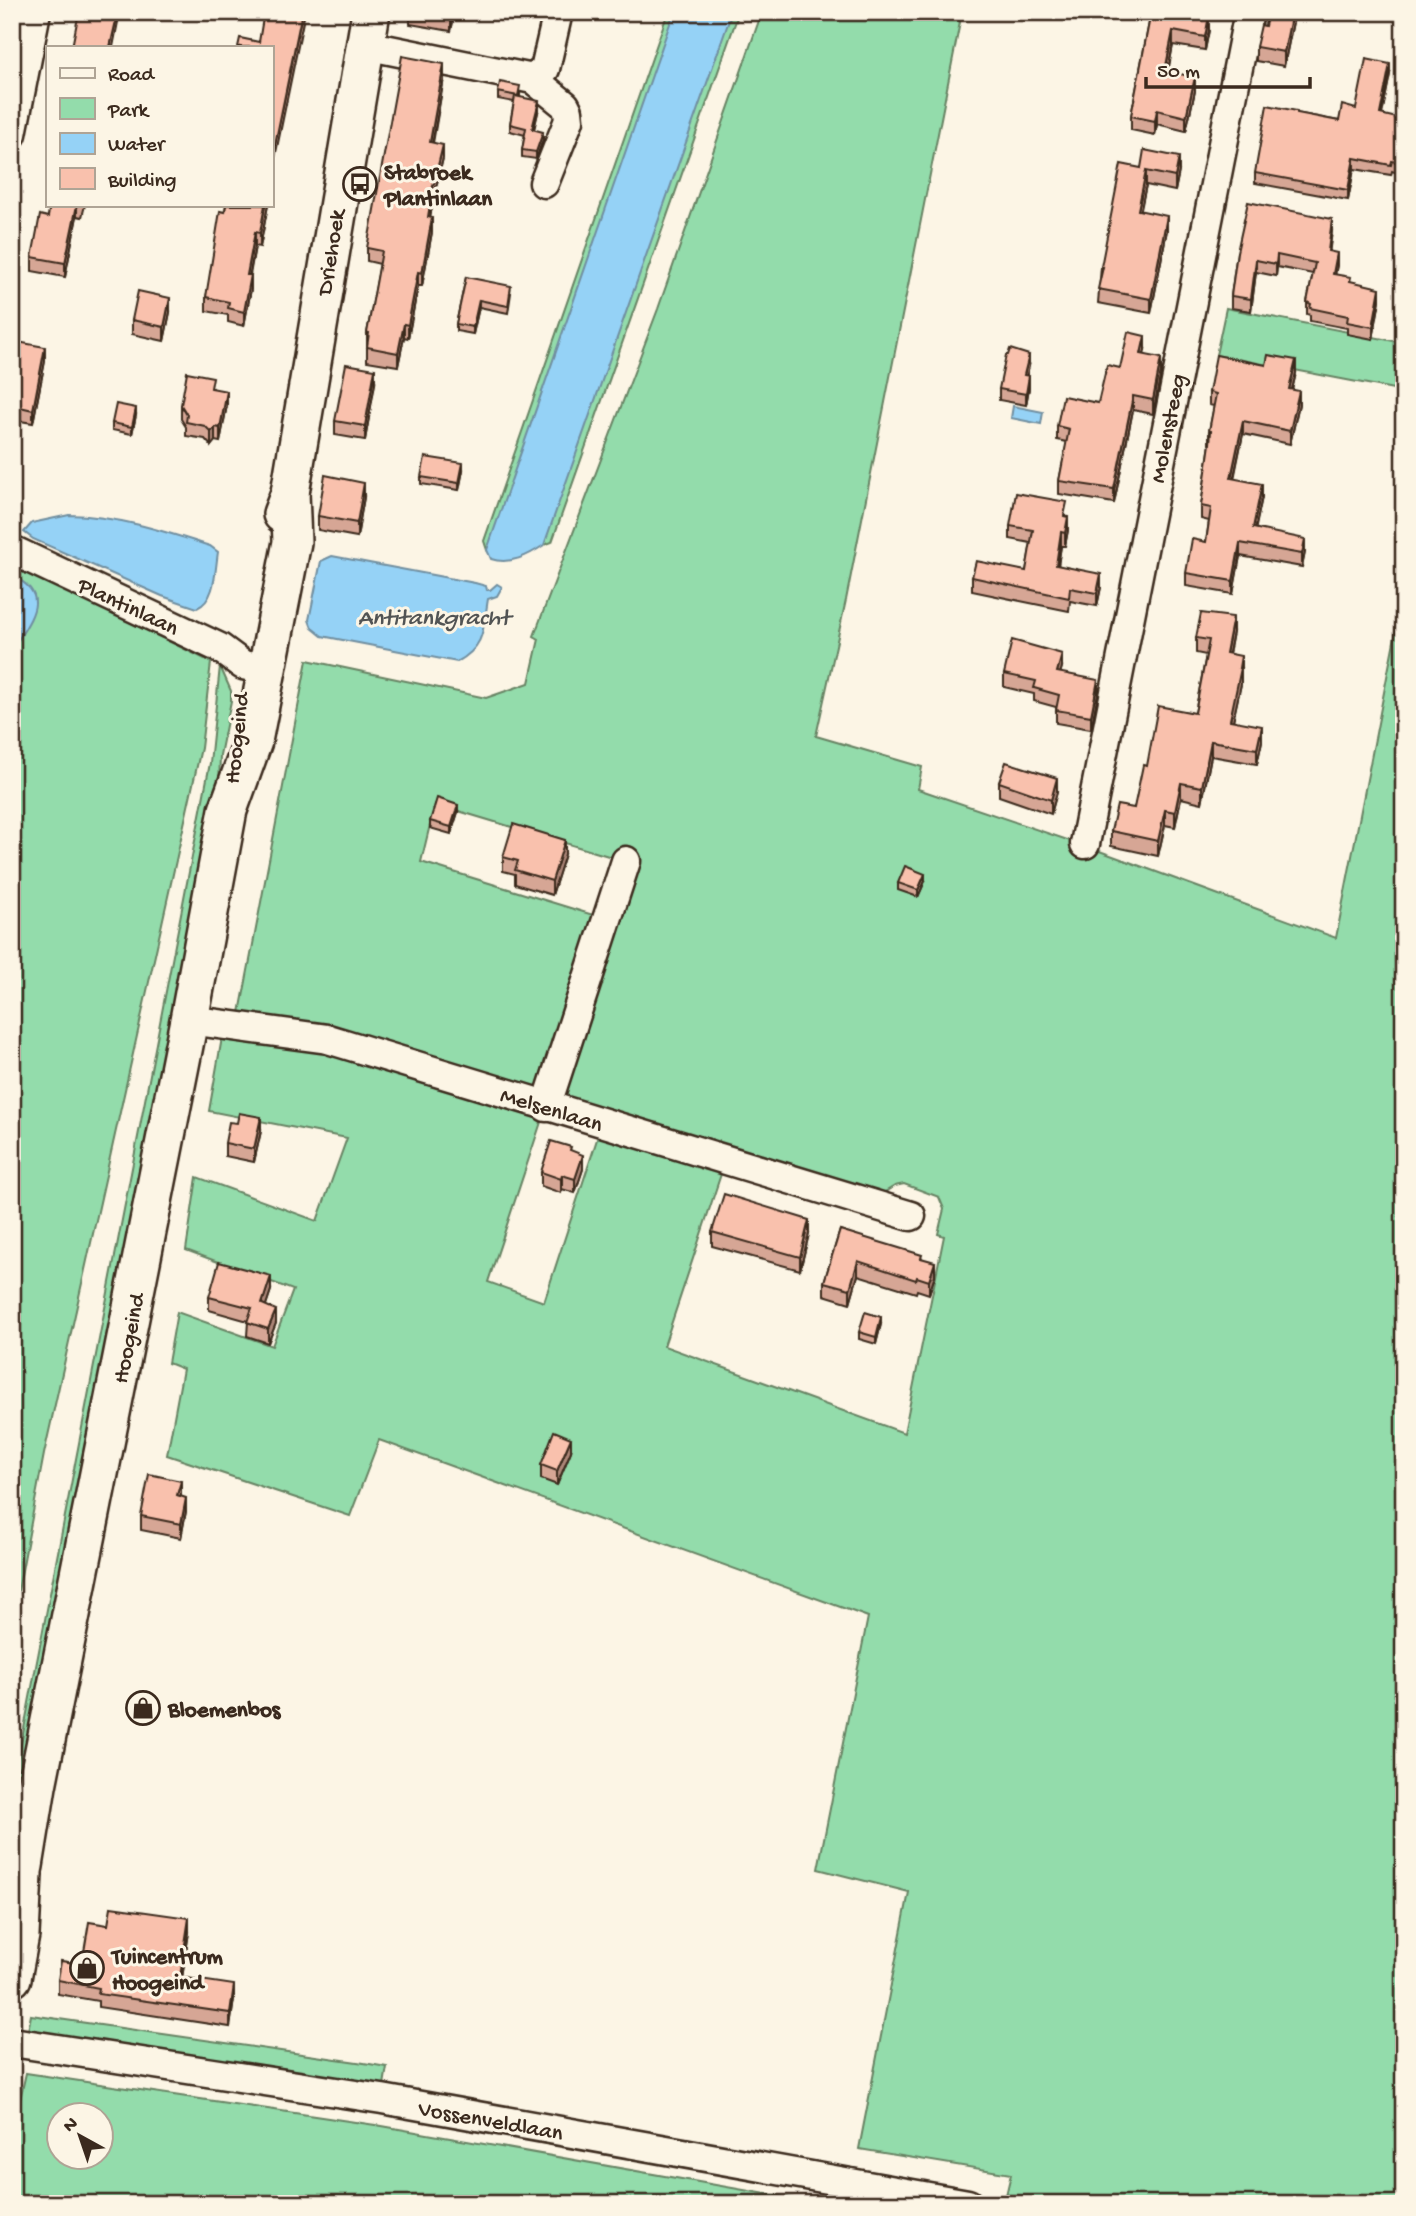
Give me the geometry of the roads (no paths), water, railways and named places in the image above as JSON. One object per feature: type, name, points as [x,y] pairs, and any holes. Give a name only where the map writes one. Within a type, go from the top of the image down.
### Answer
[{"type":"main road","name":"Driehoek","points":[[255,667],[264,561],[290,493],[368,29]]},
{"type":"main road","name":"Hoogeind","points":[[12,1978],[20,1935],[18,1882],[190,1020],[228,810],[229,753],[255,667]]},
{"type":"street","points":[[12,134],[36,12]]},
{"type":"street","points":[[533,79],[545,69],[558,12]]},
{"type":"street","name":"Molensteeg","points":[[1085,844],[1249,12]]},
{"type":"street","points":[[368,29],[533,79],[565,105],[569,120],[544,183]]},
{"type":"street","name":"Plantinlaan","points":[[12,550],[255,667]]},
{"type":"street","points":[[546,1107],[626,861]]},
{"type":"street","name":"Melsenlaan","points":[[190,1020],[328,1039],[911,1216]]},
{"type":"street","name":"Vossenveldlaan","points":[[12,2042],[382,2099],[968,2204]]},
{"type":"water","name":"Antitankgracht","points":[[674,12],[732,12],[544,545],[519,558],[505,561],[491,559],[487,550]]},
{"type":"water","points":[[1013,406],[1043,412],[1041,424],[1011,418]]},
{"type":"water","points":[[69,515],[123,521],[210,546],[218,552],[208,598],[197,608],[162,596],[33,539],[24,532],[32,523]]},
{"type":"water","name":"Antitankgracht","points":[[332,556],[475,583],[486,586],[487,590],[497,584],[502,587],[497,596],[488,599],[484,627],[478,643],[457,662],[322,636],[312,628],[309,620],[321,561]]},
{"type":"water","points":[[12,576],[33,592],[35,601],[30,620],[12,651]]},
{"type":"place","name":"Stabroek Plantinlaan","points":[[360,184]]},
{"type":"place","name":"Bloemenbos","points":[[143,1708]]},
{"type":"place","name":"Tuincentrum Hoogeind","points":[[87,1968]]}]
